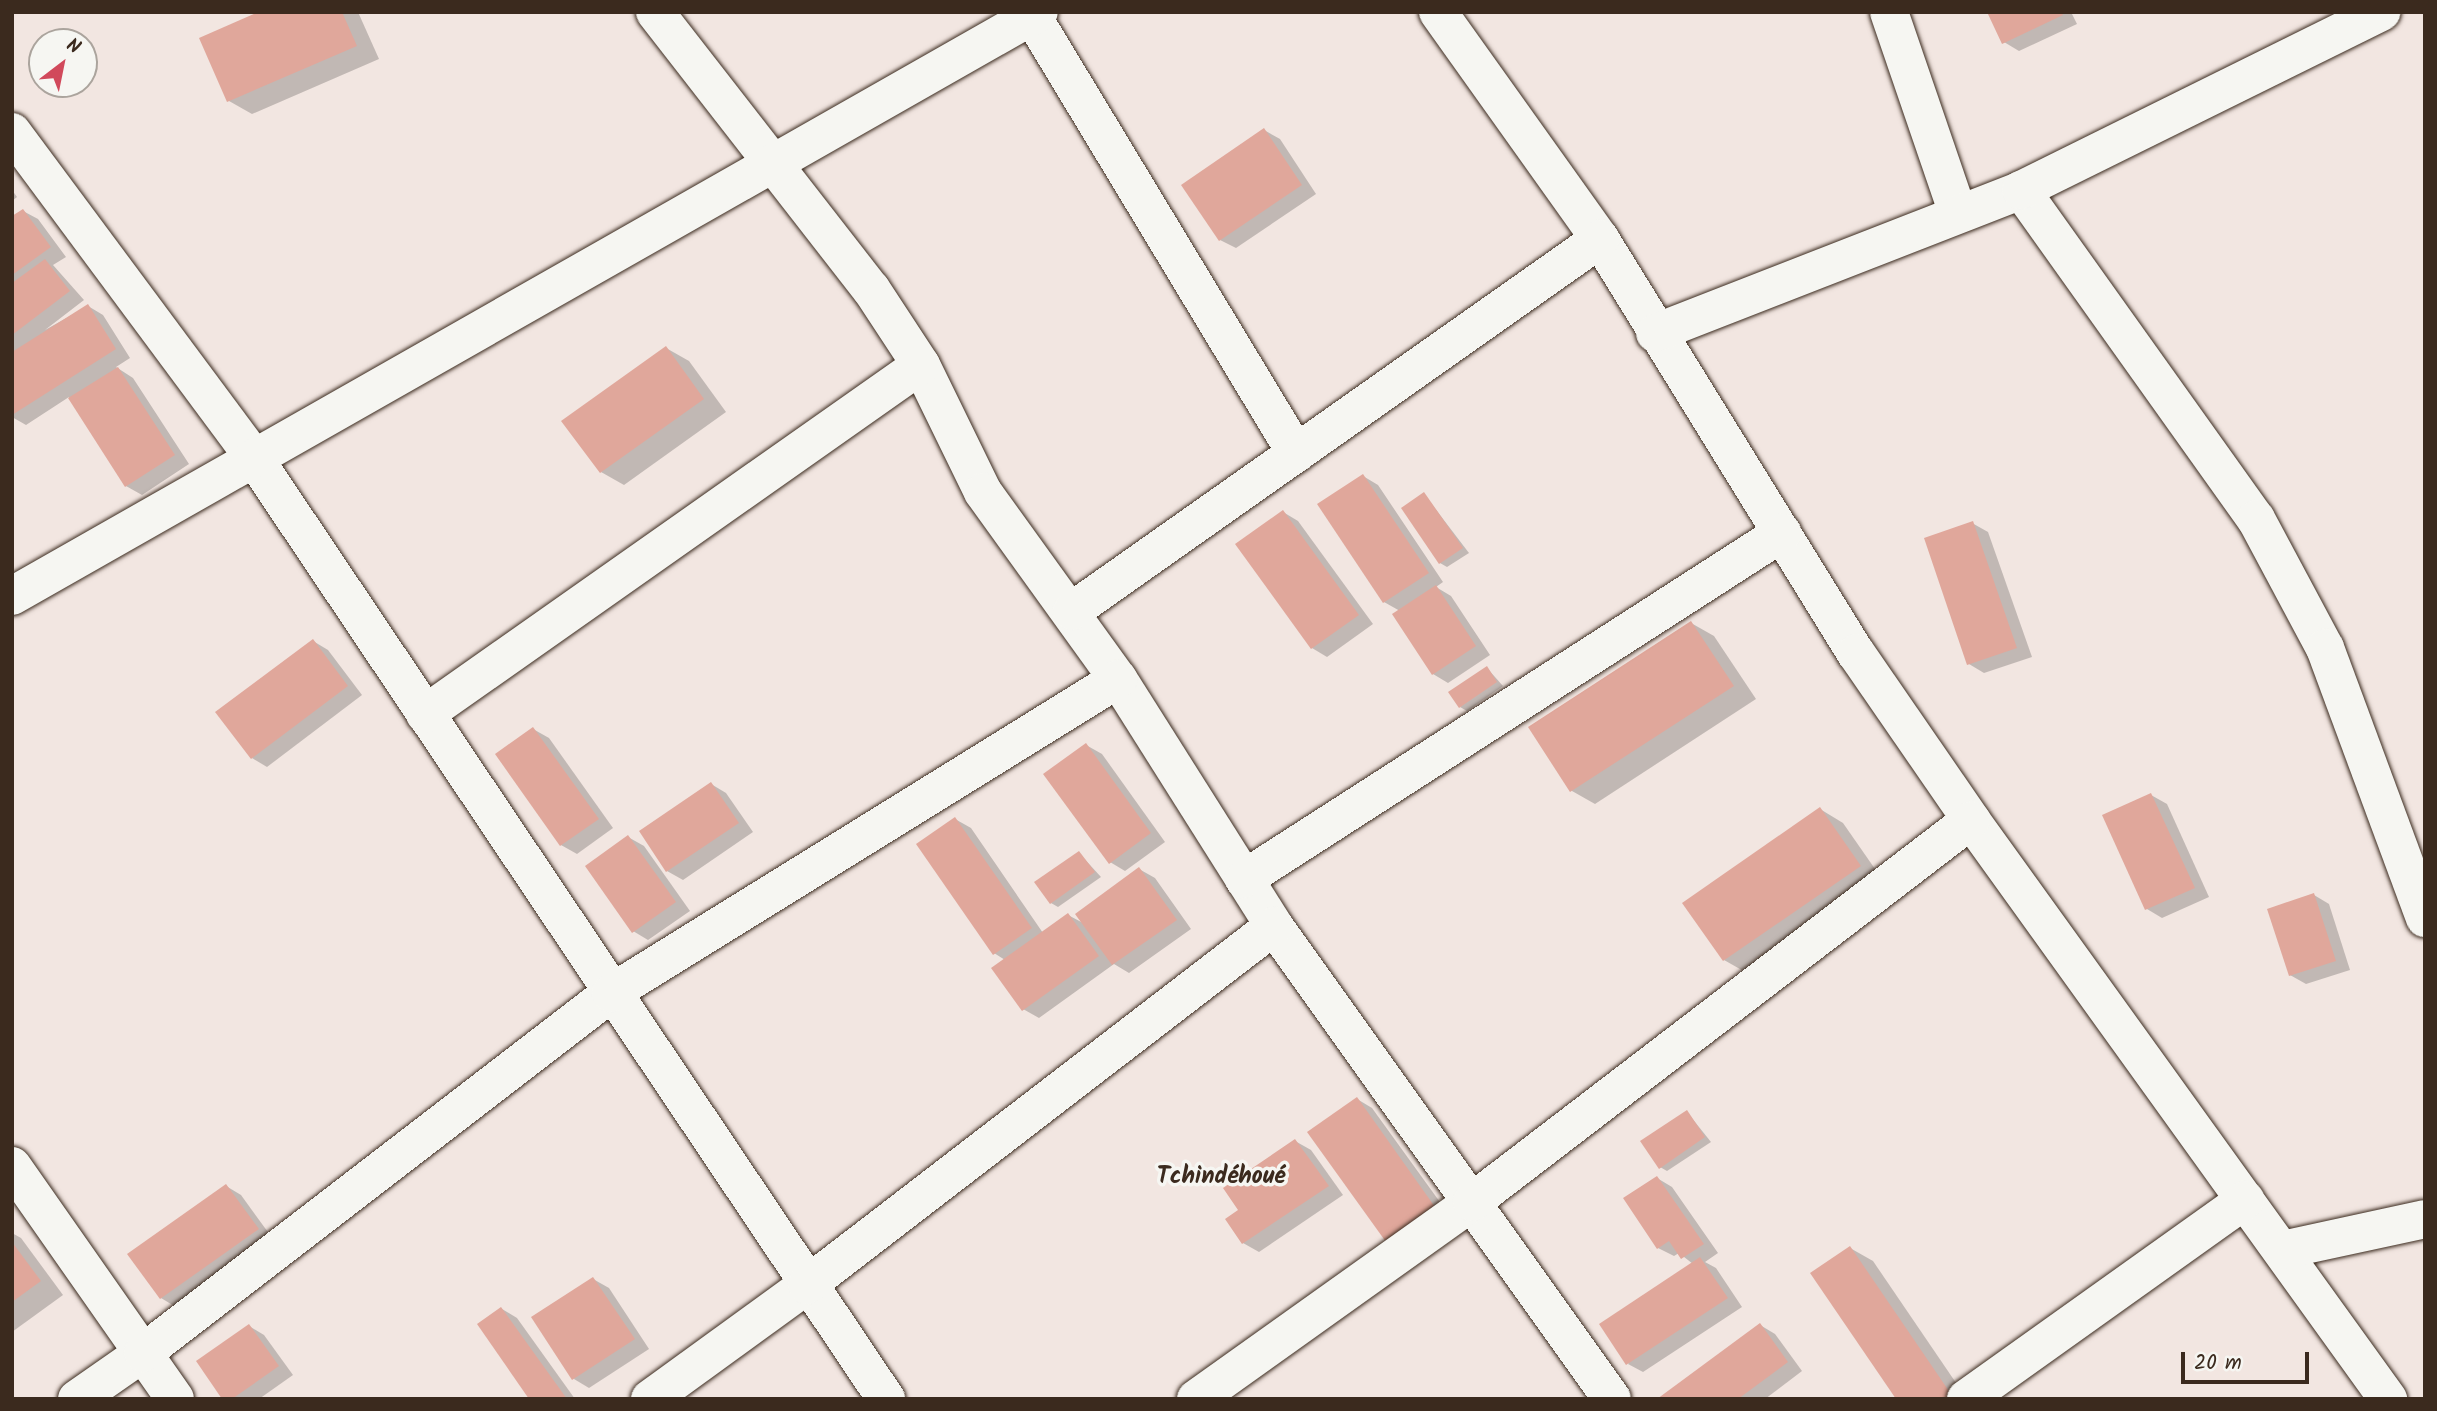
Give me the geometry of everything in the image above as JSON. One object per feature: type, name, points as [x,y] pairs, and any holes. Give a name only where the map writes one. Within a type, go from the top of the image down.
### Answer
[{"type":"street","points":[[655,12],[775,162],[871,289],[921,365],[983,492],[1072,611],[1118,679],[1274,926],[1612,1399]]},
{"type":"street","points":[[1438,12],[1600,239],[1655,333],[1856,653],[1971,820],[2388,1399]]},
{"type":"street","points":[[1889,12],[1958,214]]},
{"type":"street","points":[[1655,333],[2021,190],[2381,12]]},
{"type":"street","points":[[12,596],[1035,14],[1296,453]]},
{"type":"street","points":[[12,132],[254,458],[886,1399]]},
{"type":"street","points":[[2021,190],[2256,519],[2325,648],[2425,918]]},
{"type":"street","points":[[1072,611],[1600,239]]},
{"type":"street","points":[[425,714],[921,365]]},
{"type":"street","points":[[1244,879],[1782,533]]},
{"type":"street","points":[[77,1399],[143,1353],[611,993],[1118,679]]},
{"type":"street","points":[[1196,1399],[1472,1202],[1971,820]]},
{"type":"street","points":[[650,1399],[807,1285],[1274,926]]},
{"type":"street","points":[[12,1166],[175,1399]]},
{"type":"street","points":[[1966,1399],[2245,1200]]},
{"type":"street","points":[[2282,1250],[2425,1219]]},
{"type":"building","points":[[258,12],[342,12],[357,46],[227,102],[199,38]]},
{"type":"building","points":[[1987,12],[2061,12],[2063,15],[2002,44]]},
{"type":"building","points":[[1264,128],[1302,185],[1219,241],[1181,185]]},
{"type":"building","points":[[23,209],[51,247],[12,275],[12,216]]},
{"type":"building","points":[[45,259],[70,291],[12,335],[12,283]]},
{"type":"building","points":[[88,304],[116,349],[12,415],[12,352]]},
{"type":"building","points":[[666,346],[704,399],[600,473],[561,421]]},
{"type":"building","points":[[118,367],[175,455],[125,487],[68,398]]},
{"type":"building","points":[[1363,474],[1429,573],[1383,603],[1317,504]]},
{"type":"building","points":[[1424,492],[1463,548],[1439,564],[1401,508]]},
{"type":"building","points":[[1283,510],[1359,615],[1311,649],[1235,544]]},
{"type":"building","points":[[1973,521],[2017,648],[1967,665],[1924,538]]},
{"type":"building","points":[[1436,585],[1476,646],[1432,675],[1392,614]]},
{"type":"building","points":[[1691,621],[1734,686],[1570,792],[1528,727]]},
{"type":"building","points":[[313,639],[348,686],[251,759],[215,712]]},
{"type":"building","points":[[1487,666],[1497,682],[1459,708],[1448,692]]},
{"type":"building","points":[[533,727],[599,819],[560,846],[495,754]]},
{"type":"building","points":[[1086,743],[1151,833],[1109,864],[1043,774]]},
{"type":"building","points":[[711,782],[739,823],[666,872],[639,831]]},
{"type":"building","points":[[2151,793],[2195,888],[2145,910],[2102,815]]},
{"type":"building","points":[[1820,807],[1861,866],[1723,961],[1682,903]]},
{"type":"building","points":[[955,817],[1032,928],[993,955],[916,844]]},
{"type":"building","points":[[628,835],[676,902],[632,933],[585,866]]},
{"type":"building","points":[[1079,851],[1095,872],[1050,904],[1034,882]]},
{"type":"building","points":[[1139,867],[1177,920],[1112,965],[1075,914]]},
{"type":"building","points":[[2314,893],[2336,961],[2289,976],[2267,909]]},
{"type":"building","points":[[1068,913],[1099,956],[1022,1011],[991,968]]},
{"type":"building","points":[[1357,1097],[1435,1207],[1386,1242],[1307,1132]]},
{"type":"building","points":[[1687,1110],[1705,1137],[1659,1169],[1640,1141]]},
{"type":"building","points":[[1295,1139],[1329,1186],[1242,1244],[1225,1219],[1238,1210],[1223,1188]]},
{"type":"building","points":[[1657,1176],[1704,1244],[1681,1259],[1669,1241],[1657,1249],[1623,1198]]},
{"type":"building","points":[[226,1184],[259,1229],[160,1299],[127,1254]]},
{"type":"building","points":[[12,1242],[41,1281],[12,1302]]},
{"type":"building","points":[[1850,1246],[1953,1397],[1951,1399],[1896,1399],[1810,1273]]},
{"type":"building","points":[[1700,1257],[1728,1298],[1626,1365],[1599,1324]]},
{"type":"building","points":[[593,1277],[635,1339],[572,1380],[531,1317]]},
{"type":"building","points":[[501,1307],[567,1399],[529,1399],[477,1324]]},
{"type":"building","points":[[1760,1323],[1788,1362],[1738,1399],[1657,1399]]},
{"type":"building","points":[[249,1324],[279,1366],[232,1399],[222,1399],[196,1361]]},
{"type":"district","name":"Tchindéhoué","points":[[1221,1177]]}]
